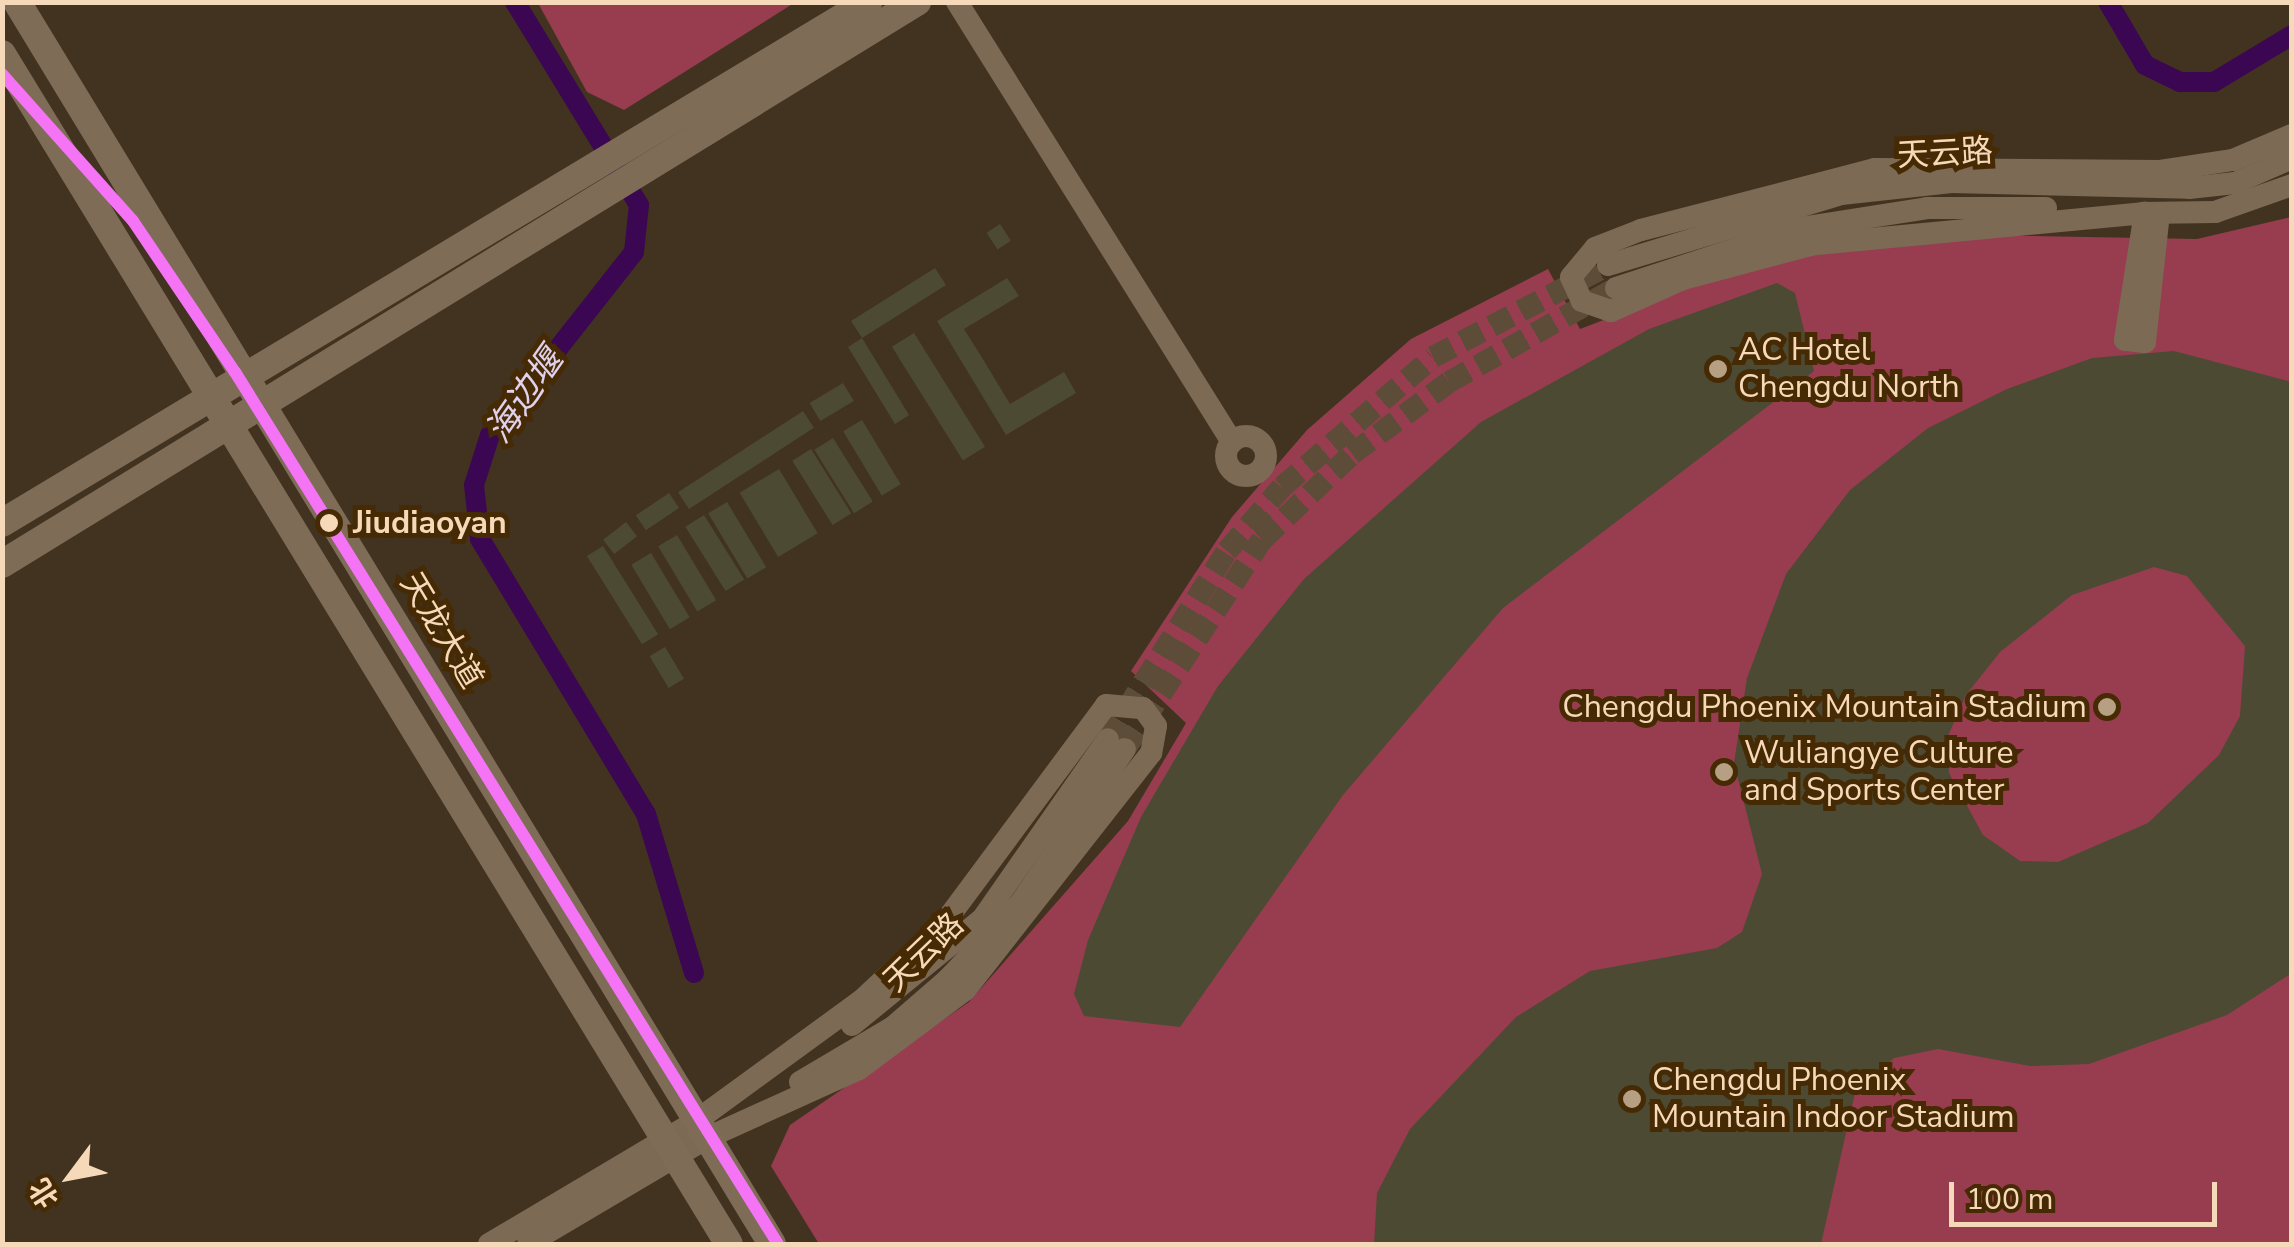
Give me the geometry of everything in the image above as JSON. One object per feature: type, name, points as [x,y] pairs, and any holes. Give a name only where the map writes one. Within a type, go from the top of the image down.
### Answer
[{"type":"main road","name":"天龙大道","points":[[17,2],[772,1244]]},
{"type":"main road","points":[[640,157],[868,2]]},
{"type":"main road","points":[[2,564],[233,424],[594,185],[918,2]]},
{"type":"main road","points":[[2,54],[216,394],[729,1244]]},
{"type":"main road","points":[[2,523],[246,375],[594,185]]},
{"type":"street","points":[[957,2],[1237,439],[974,2]]},
{"type":"street","points":[[2152,213],[1814,244],[1683,279],[1612,311],[1582,301],[1570,277],[1595,248],[1642,230],[1875,169],[2160,171],[2233,160],[2292,135]]},
{"type":"street","name":"天云路","points":[[1608,265],[1841,194],[1951,182],[2189,188],[2235,183],[2292,158]]},
{"type":"street","name":"天云路","points":[[1616,288],[1732,246],[1928,208],[2215,212],[2292,185]]},
{"type":"street","points":[[489,1244],[701,1130],[862,1000],[946,922],[1106,706],[1144,708],[1156,726],[1151,753],[965,990],[859,1069],[701,1130]]},
{"type":"street","name":"天云路","points":[[701,1130],[893,1027],[948,980],[1020,904],[1117,744]]},
{"type":"street","points":[[528,1244],[670,1148]]},
{"type":"shaded area","points":[[538,3],[794,3],[624,110],[587,92]]},
{"type":"shaded area","name":"Wuliangye Culture and Sports Center","points":[[2291,217],[2291,1244],[819,1244],[771,1166],[790,1125],[969,1002],[1128,821],[1186,723],[1131,671],[1232,517],[1307,430],[1411,339],[1548,269],[1580,329],[1740,268],[1812,252],[1975,235],[2197,239]]},
{"type":"building","points":[[1000,224],[1011,241],[997,249],[987,233]]},
{"type":"building","points":[[935,268],[946,285],[862,338],[851,321]]},
{"type":"building","points":[[1007,278],[1019,296],[964,329],[1010,404],[1064,372],[1076,393],[1006,435],[937,321]]},
{"type":"building","points":[[1777,283],[1795,293],[1814,371],[1503,608],[1343,795],[1180,1027],[1084,1016],[1074,994],[1088,940],[1141,817],[1218,686],[1304,579],[1481,422],[1649,329]]},
{"type":"building","points":[[914,333],[985,447],[963,460],[892,347]]},
{"type":"building","points":[[862,338],[909,415],[895,424],[848,347]]},
{"type":"building","points":[[2174,351],[2292,382],[2292,973],[2227,1015],[2089,1064],[2030,1066],[1938,1049],[1894,1058],[1855,1093],[1821,1244],[1374,1244],[1377,1193],[1410,1129],[1516,1017],[1590,971],[1717,948],[1742,932],[1762,874],[1734,763],[1747,678],[1786,574],[1850,490],[1928,428],[2007,389],[2092,358]],"holes":[[[2154,567],[2187,576],[2245,646],[2240,716],[2219,755],[2148,823],[2058,862],[2020,861],[1983,835],[1949,773],[1948,736],[1966,695],[2000,652],[2072,595]]]},
{"type":"building","points":[[843,383],[854,401],[820,421],[810,403]]},
{"type":"building","points":[[803,411],[814,428],[689,509],[678,492]]},
{"type":"building","points":[[862,420],[901,484],[882,496],[843,431]]},
{"type":"building","points":[[833,438],[873,502],[854,513],[814,450]]},
{"type":"building","points":[[811,449],[851,513],[833,525],[792,461]]},
{"type":"building","points":[[779,469],[818,533],[778,557],[740,493]]},
{"type":"building","points":[[669,493],[679,508],[646,530],[636,515]]},
{"type":"building","points":[[727,502],[766,567],[747,578],[708,513]]},
{"type":"building","points":[[704,515],[744,579],[726,591],[685,527]]},
{"type":"building","points":[[626,522],[637,536],[614,554],[603,540]]},
{"type":"building","points":[[677,535],[716,600],[697,611],[658,546]]},
{"type":"building","points":[[603,546],[658,634],[642,644],[587,556]]},
{"type":"building","points":[[651,553],[690,617],[670,629],[631,565]]},
{"type":"building","points":[[665,647],[684,679],[669,688],[650,656]]},
{"type":"waterway","name":"海边堰","points":[[515,2],[639,205],[634,252],[490,435],[474,485],[480,539],[646,814],[694,973]]},
{"type":"waterway","points":[[2108,2],[2145,65],[2180,82],[2214,82],[2292,35]]},
{"type":"tunnel","points":[[1108,739],[1227,551],[1282,487],[1433,357],[1608,265]]},
{"type":"tunnel","points":[[1125,749],[1262,540],[1352,454],[1449,382],[1616,288]]},
{"type":"transit line","points":[[2,74],[133,221],[235,372],[778,1244]]},
{"type":"place","name":"AC Hotel Chengdu North","points":[[1718,369]]},
{"type":"place","name":"Jiudiaoyan","points":[[329,523]]},
{"type":"place","name":"Chengdu Phoenix Mountain Stadium","points":[[2107,707]]},
{"type":"place","name":"Wuliangye Culture and Sports Center","points":[[1724,772]]},
{"type":"place","name":"Chengdu Phoenix Mountain Indoor Stadium","points":[[1632,1099]]}]
